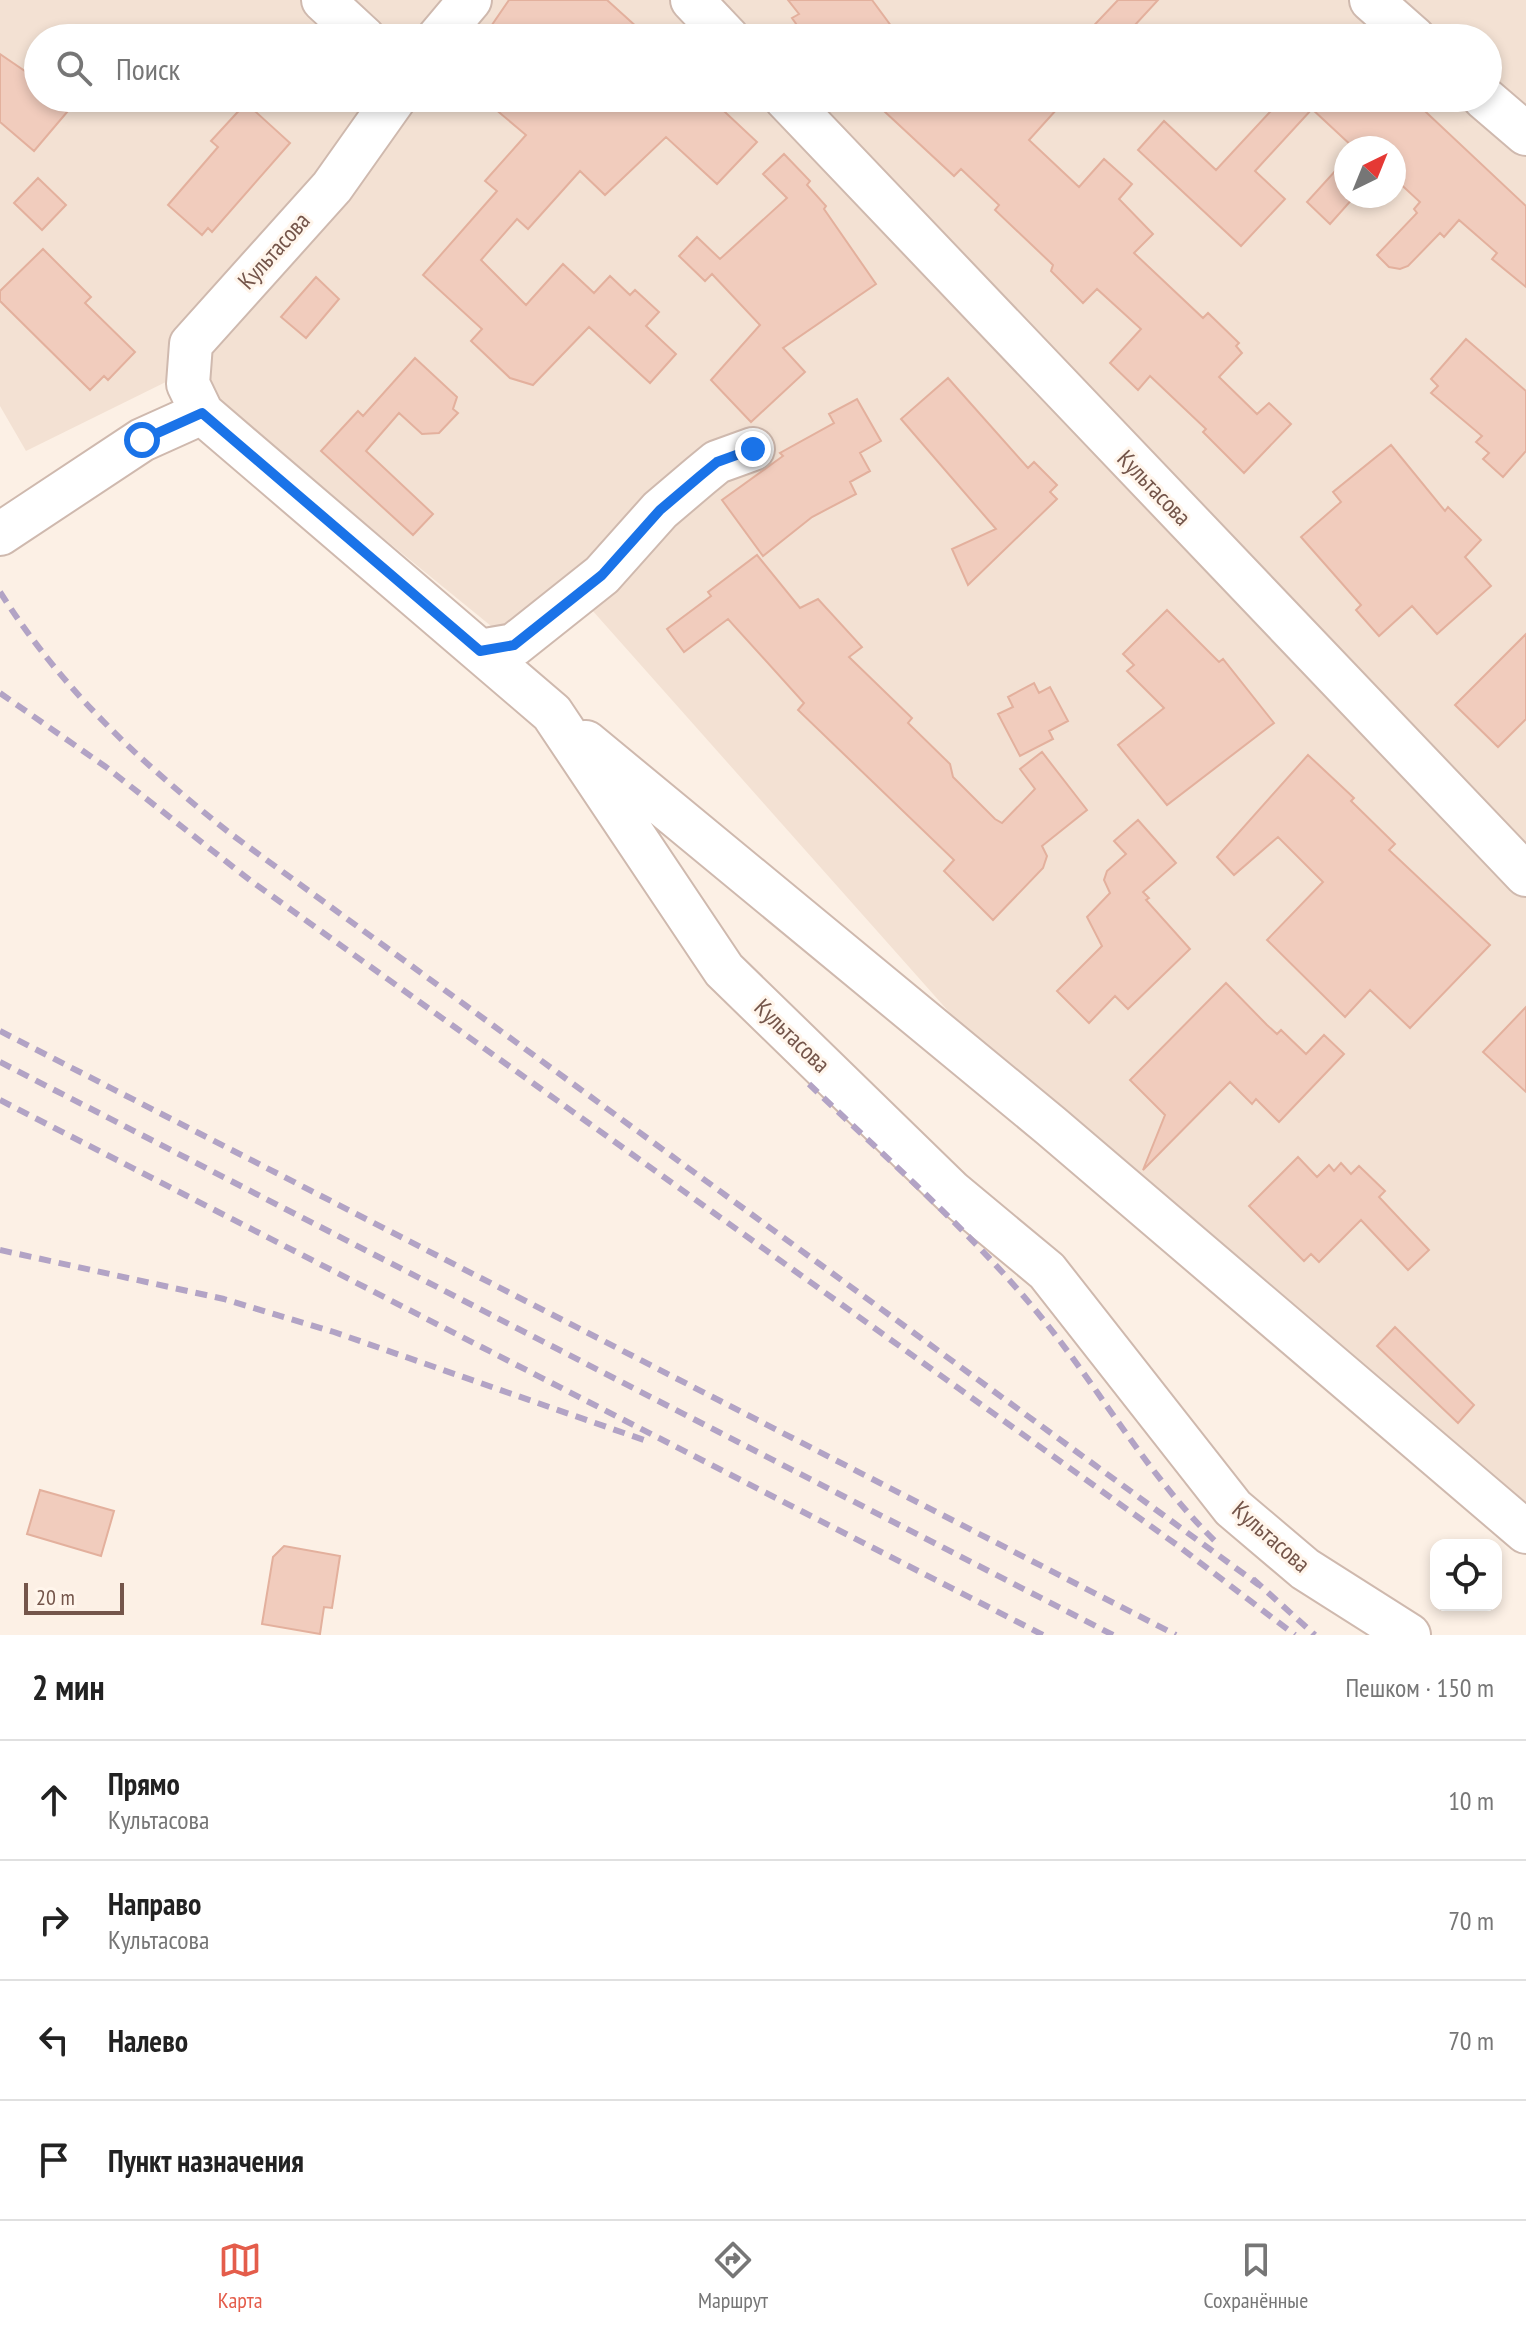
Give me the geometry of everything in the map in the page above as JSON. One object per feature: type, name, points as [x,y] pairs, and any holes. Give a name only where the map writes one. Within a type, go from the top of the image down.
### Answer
[{"type":"street","points":[[323,0],[349,24]]},
{"type":"street","points":[[450,24],[470,0]]},
{"type":"street","points":[[692,0],[715,24]]},
{"type":"street","points":[[1371,0],[1398,24]]},
{"type":"street","name":"Культасова","points":[[385,112],[332,187],[191,344],[188,384],[202,413],[552,713],[724,970],[952,1192],[1047,1271],[1152,1400],[1233,1508],[1305,1569],[1409,1635]]},
{"type":"street","name":"Культасова","points":[[798,112],[1526,875]]},
{"type":"street","points":[[1500,112],[1526,134]]},
{"type":"street","points":[[0,534],[142,440],[202,413]]},
{"type":"street","points":[[480,651],[514,645],[602,575],[660,510],[717,462],[753,449]]},
{"type":"street","points":[[552,713],[1051,1126],[1526,1532]]},
{"type":"shaded area","points":[[0,0],[1526,0],[1526,1520],[1132,1218],[568,583],[507,639],[182,374],[26,451],[0,406]]},
{"type":"building","points":[[509,0],[607,0],[634,24],[493,24]]},
{"type":"building","points":[[788,0],[872,0],[890,24],[796,24],[792,18],[799,14]]},
{"type":"building","points":[[1118,0],[1158,0],[1136,24],[1095,24]]},
{"type":"building","points":[[0,54],[24,70],[24,112],[67,112],[34,151],[0,122]]},
{"type":"building","points":[[238,112],[256,112],[290,143],[212,232],[208,228],[202,235],[168,205],[218,147],[211,141]]},
{"type":"building","points":[[499,112],[725,112],[757,142],[717,184],[666,137],[605,195],[580,171],[528,229],[517,219],[481,260],[526,305],[563,264],[594,293],[610,276],[630,295],[635,290],[659,312],[646,326],[676,354],[650,383],[589,327],[533,385],[510,378],[471,341],[482,329],[423,275],[497,191],[485,181],[526,135]]},
{"type":"building","points":[[885,112],[1054,112],[1029,140],[1079,187],[1104,159],[1132,184],[1119,199],[1153,234],[1134,253],[1203,318],[1208,313],[1239,343],[1236,346],[1242,353],[1219,377],[1257,414],[1269,403],[1291,424],[1244,473],[1203,432],[1206,429],[1150,376],[1138,390],[1110,363],[1141,329],[1097,289],[1083,303],[1051,271],[1053,265],[995,210],[999,205],[961,169],[954,176]]},
{"type":"building","points":[[1270,112],[1309,112],[1255,171],[1285,199],[1241,246],[1138,150],[1164,121],[1216,170]]},
{"type":"building","points":[[1315,112],[1426,112],[1526,206],[1526,287],[1492,259],[1497,253],[1459,220],[1444,237],[1440,233],[1408,266],[1400,269],[1389,267],[1377,255],[1417,213],[1414,209],[1420,202],[1406,189],[1406,136],[1341,136]]},
{"type":"building","points":[[784,154],[810,181],[807,185],[826,206],[824,209],[876,284],[783,348],[805,372],[751,422],[711,380],[760,325],[712,274],[705,281],[679,256],[697,237],[720,259],[787,198],[763,174]]},
{"type":"building","points":[[1334,172],[1334,208],[1344,208],[1330,224],[1307,202]]},
{"type":"building","points":[[38,178],[66,205],[42,230],[14,203]]},
{"type":"building","points":[[43,249],[91,297],[85,303],[135,352],[108,380],[104,376],[90,390],[0,301],[0,291]]},
{"type":"building","points":[[316,277],[339,299],[306,338],[281,317]]},
{"type":"building","points":[[1466,339],[1526,391],[1526,451],[1503,477],[1483,459],[1489,453],[1476,442],[1482,436],[1431,393],[1438,386],[1431,379]]},
{"type":"building","points":[[415,358],[457,397],[453,409],[458,413],[439,433],[422,434],[399,413],[366,451],[433,514],[413,535],[321,451],[358,411],[363,416]]},
{"type":"building","points":[[948,378],[1028,468],[1034,462],[1057,485],[1050,492],[1057,499],[968,585],[952,549],[996,529],[901,419]]},
{"type":"building","points":[[857,399],[881,441],[860,453],[870,471],[850,482],[856,494],[812,517],[763,556],[722,500],[783,456],[780,453],[834,423],[829,414]]},
{"type":"building","points":[[1391,445],[1445,511],[1448,507],[1481,540],[1465,557],[1491,586],[1437,634],[1412,606],[1379,636],[1356,610],[1361,605],[1301,537],[1341,502],[1333,492]]},
{"type":"building","points":[[757,555],[800,608],[818,599],[862,647],[849,657],[912,718],[908,723],[950,764],[953,777],[995,819],[1002,823],[1035,789],[1020,769],[1042,752],[1087,810],[1042,846],[1047,856],[1043,868],[993,920],[944,871],[954,860],[798,710],[804,703],[728,619],[684,652],[667,629],[711,596],[708,592]]},
{"type":"building","points":[[1167,610],[1219,662],[1223,659],[1274,723],[1167,805],[1118,745],[1164,708],[1127,671],[1134,665],[1123,654]]},
{"type":"building","points":[[1526,634],[1526,719],[1498,747],[1455,705]]},
{"type":"building","points":[[1034,683],[1039,693],[1050,687],[1068,721],[1049,731],[1053,739],[1020,756],[998,714],[1013,707],[1008,697]]},
{"type":"building","points":[[1308,755],[1354,798],[1351,801],[1395,844],[1389,850],[1490,945],[1410,1028],[1370,990],[1345,1017],[1267,940],[1323,882],[1278,837],[1234,875],[1217,857]]},
{"type":"building","points":[[1138,820],[1176,863],[1143,892],[1149,898],[1146,900],[1190,949],[1128,1009],[1115,996],[1089,1023],[1057,991],[1102,946],[1087,917],[1110,893],[1104,880],[1107,871],[1126,854],[1114,841]]},
{"type":"building","points":[[1226,983],[1277,1034],[1281,1030],[1306,1054],[1324,1035],[1344,1054],[1279,1122],[1256,1099],[1252,1104],[1230,1082],[1143,1170],[1165,1115],[1130,1080]]},
{"type":"building","points":[[1526,1007],[1526,1092],[1483,1052]]},
{"type":"building","points":[[1298,1157],[1317,1177],[1329,1165],[1334,1171],[1341,1163],[1351,1174],[1359,1166],[1385,1191],[1379,1197],[1429,1250],[1408,1270],[1361,1220],[1319,1262],[1311,1254],[1304,1261],[1249,1206]]},
{"type":"building","points":[[1395,1327],[1474,1405],[1458,1423],[1377,1346]]},
{"type":"building","points":[[40,1490],[114,1511],[101,1556],[27,1534]]},
{"type":"building","points":[[284,1546],[340,1556],[332,1608],[324,1607],[320,1634],[262,1624],[273,1557]]},
{"type":"railway","points":[[0,592],[50,661],[105,723],[231,834],[1259,1585]]},
{"type":"railway","points":[[0,693],[106,767],[251,881],[1177,1545],[1295,1635]]},
{"type":"railway","points":[[0,1031],[1176,1635]]},
{"type":"railway","points":[[0,1062],[1113,1635]]},
{"type":"railway","points":[[809,1084],[926,1195],[1011,1282],[1060,1341],[1167,1488],[1216,1542]]},
{"type":"railway","points":[[0,1100],[1043,1635]]},
{"type":"railway","points":[[0,1250],[224,1299],[334,1332],[644,1440]]},
{"type":"railway","points":[[1253,1579],[1315,1635]]},
{"type":"route","points":[[142,440],[202,413],[480,651],[514,645],[602,575],[660,510],[717,462],[753,449]]}]
